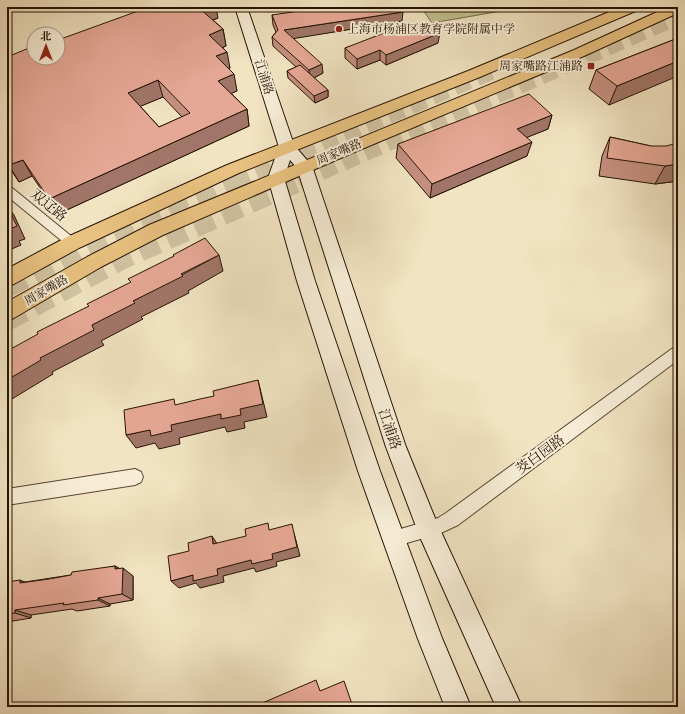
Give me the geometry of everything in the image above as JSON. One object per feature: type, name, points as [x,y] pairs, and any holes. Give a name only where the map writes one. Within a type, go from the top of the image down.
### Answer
[{"type":"main road","name":"江浦路","points":[[241,7],[287,147],[304,166],[396,447],[428,529],[509,707]]},
{"type":"main road","name":"周家嘴路","points":[[7,278],[72,243],[233,169],[482,71],[633,7]]},
{"type":"main road","name":"周家嘴路","points":[[7,312],[94,262],[156,230],[304,166],[579,53],[678,8]]},
{"type":"main road","points":[[287,147],[276,178],[323,333],[369,471],[430,639],[458,707]]},
{"type":"street","name":"双辽路","points":[[7,190],[72,243]]},
{"type":"street","name":"茭白园路","points":[[394,539],[428,529],[452,519],[678,352]]},
{"type":"street","points":[[7,497],[135,477]]},
{"type":"green space","points":[[421,7],[505,7],[507,10],[432,23]]},
{"type":"building","points":[[149,7],[200,7],[199,8],[223,29],[209,35],[227,52],[216,56],[234,74],[218,81],[247,109],[49,199],[23,160],[9,165],[7,162],[7,57],[26,49],[26,66],[66,66],[66,37]],"holes":[[[158,80],[190,113],[159,127],[128,93]]]},
{"type":"building","points":[[326,7],[400,7],[403,12],[284,30],[322,64],[309,70],[272,37],[278,30],[272,15]]},
{"type":"building","points":[[426,22],[440,33],[386,55],[380,50],[357,59],[345,48],[410,23],[412,27]]},
{"type":"building","points":[[678,38],[678,61],[617,86],[596,70]]},
{"type":"building","points":[[300,65],[328,90],[314,96],[287,71]]},
{"type":"building","points":[[529,94],[552,115],[517,129],[532,142],[432,184],[398,144]]},
{"type":"building","points":[[610,137],[651,146],[666,146],[678,143],[678,164],[665,166],[607,158]]},
{"type":"building","points":[[7,206],[17,226],[10,229],[12,233],[7,235]]},
{"type":"building","points":[[205,238],[219,255],[181,274],[183,276],[133,301],[135,303],[92,325],[94,330],[40,358],[41,360],[7,380],[7,351],[38,334],[37,332],[89,306],[87,304],[131,282],[128,279],[174,256],[173,255]]},
{"type":"building","points":[[258,380],[263,404],[240,409],[241,415],[221,419],[221,414],[171,425],[172,431],[151,436],[150,430],[126,435],[124,410],[174,399],[175,405],[214,396],[213,391]]},
{"type":"building","points":[[268,523],[269,530],[292,524],[297,547],[272,554],[273,559],[252,564],[251,560],[217,569],[218,575],[193,581],[193,575],[171,581],[168,556],[189,551],[188,543],[212,536],[213,544],[246,536],[245,529]]},
{"type":"building","points":[[115,566],[115,569],[123,568],[122,594],[98,598],[98,600],[15,610],[15,613],[7,614],[7,582],[20,580],[20,583],[49,579],[71,575],[72,572]]},
{"type":"building","points":[[316,680],[320,691],[344,681],[353,707],[253,707]]},
{"type":"tunnel","points":[[299,182],[678,17]]},
{"type":"tunnel","points":[[234,182],[498,69]]},
{"type":"tunnel","points":[[7,288],[97,241],[236,181]]},
{"type":"tunnel","points":[[7,321],[123,259],[301,181]]},
{"type":"place","name":"上海市杨浦区教育学院附属中学","points":[[339,29]]},
{"type":"place","name":"周家嘴路江浦路","points":[[591,66]]}]
